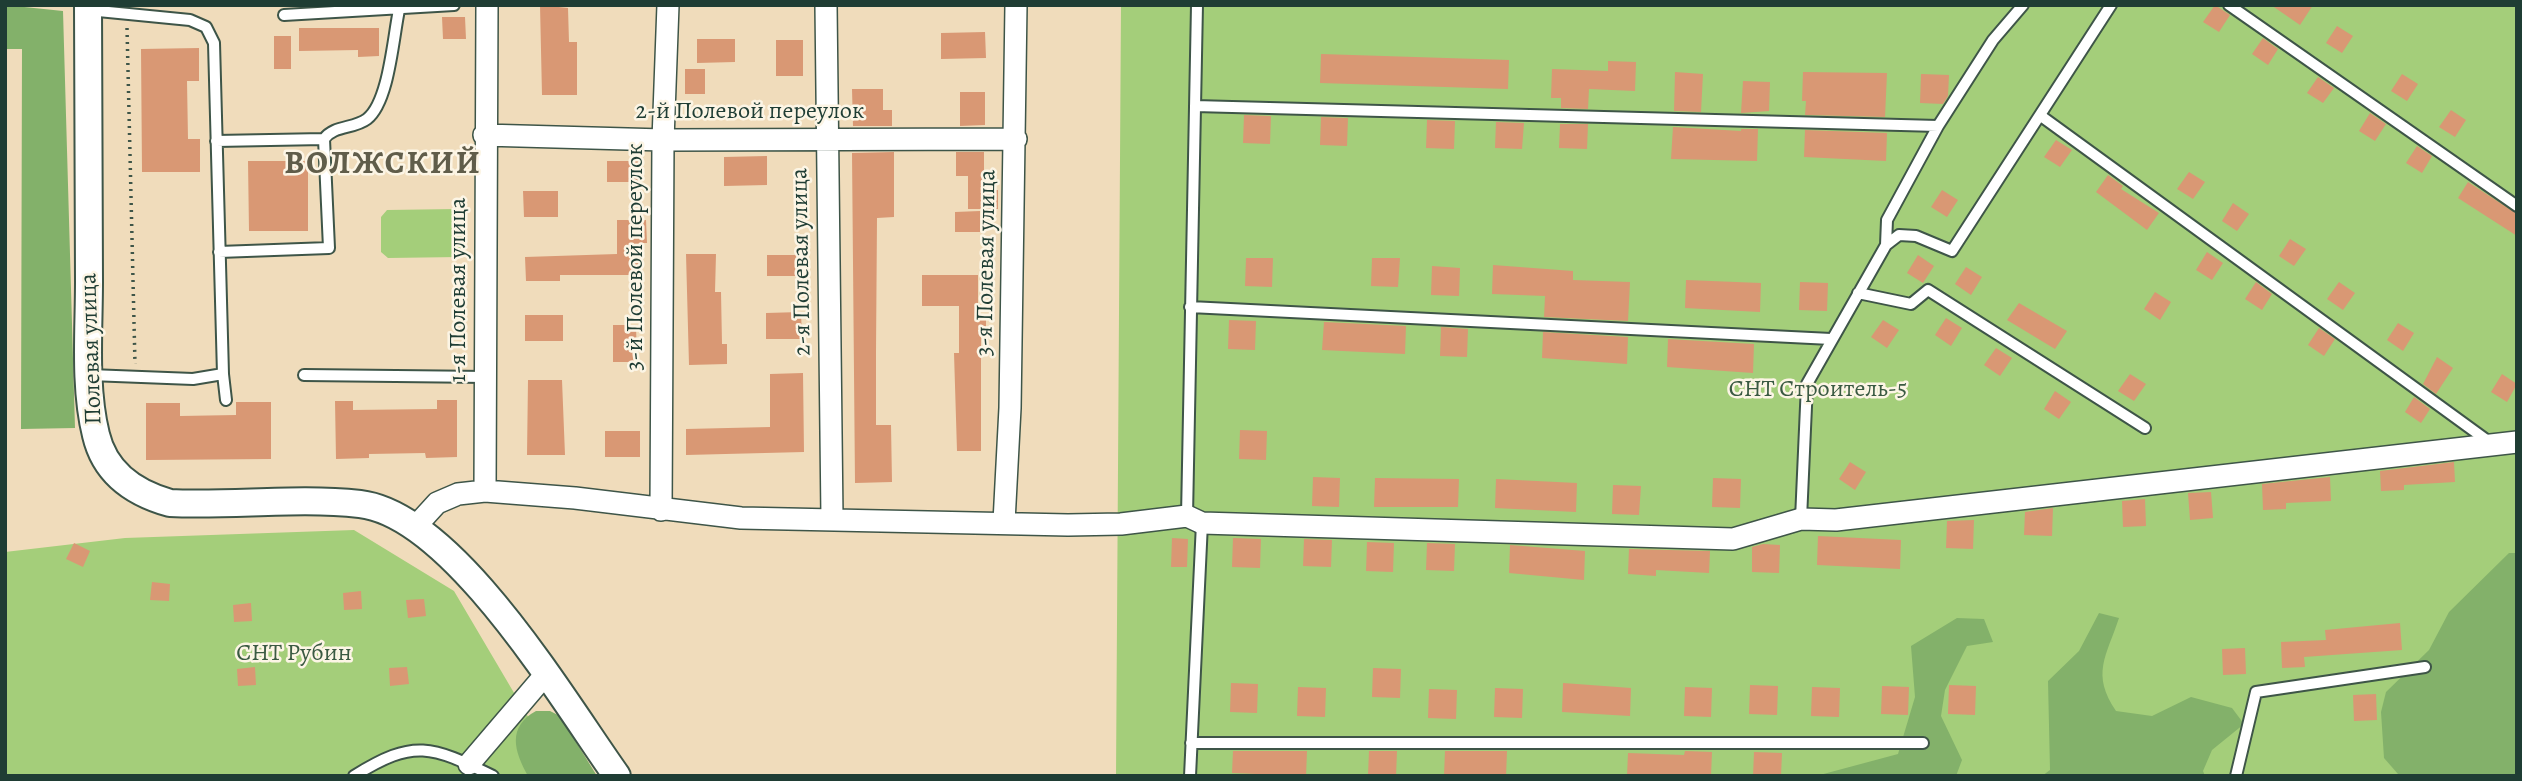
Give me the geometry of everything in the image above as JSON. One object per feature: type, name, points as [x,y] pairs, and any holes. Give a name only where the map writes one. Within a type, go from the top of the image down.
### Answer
[{"type":"street","name":"1-я Полевая улица","points":[[485,491],[487,377],[484,135],[487,5]]},
{"type":"street","name":"3-й Полевой переулок","points":[[661,510],[663,140],[668,5]]},
{"type":"street","name":"2-я Полевая улица","points":[[826,5],[832,518]]},
{"type":"street","name":"3-я Полевая улица","points":[[1004,522],[1016,139],[1016,5]]},
{"type":"street","name":"Полевая улица","points":[[88,7],[89,375],[96,436],[108,462],[125,485],[148,497],[170,503],[209,505],[281,501],[363,504],[416,526]]},
{"type":"street","name":"2-й Полевой переулок","points":[[484,135],[663,140],[826,137],[1016,139]]},
{"type":"street","points":[[617,776],[515,633],[458,565],[416,526],[437,503],[458,494],[485,491],[575,498],[741,518],[1121,524],[1194,520],[1733,539],[1801,519],[1836,520],[2517,442]]},
{"type":"street","points":[[469,764],[545,675]]},
{"type":"lane","points":[[284,15],[454,5]]},
{"type":"lane","points":[[1190,776],[1194,520],[1190,307],[1197,5]]},
{"type":"lane","points":[[1886,245],[1887,220],[1938,126],[1993,40],[2023,5]]},
{"type":"lane","points":[[1801,519],[1807,384],[1886,245],[1899,235],[1916,236],[1952,251],[2111,5]]},
{"type":"lane","points":[[2230,5],[2517,206]]},
{"type":"lane","points":[[88,7],[126,16],[190,20],[206,27],[214,43],[223,374],[226,400]]},
{"type":"lane","points":[[219,252],[329,248],[324,139],[329,132],[366,120],[380,103],[399,10]]},
{"type":"lane","points":[[1195,106],[1938,126]]},
{"type":"lane","points":[[2041,116],[2493,445]]},
{"type":"lane","points":[[216,141],[324,139]]},
{"type":"lane","points":[[1858,292],[1911,304],[1928,290],[2144,428]]},
{"type":"lane","points":[[1190,307],[1831,339]]},
{"type":"lane","points":[[89,375],[193,379],[223,374]]},
{"type":"lane","points":[[304,375],[487,377]]},
{"type":"lane","points":[[2236,776],[2256,692],[2425,667]]},
{"type":"lane","points":[[1191,743],[1923,743]]},
{"type":"lane","points":[[354,776],[387,755],[429,748],[493,776]]},
{"type":"path","points":[[126,16],[136,378]]},
{"type":"green space","points":[[5,5],[63,11],[75,428],[21,429],[22,49],[5,49]]},
{"type":"green space","name":"СНТ Строитель-5","points":[[1121,5],[2517,5],[2517,776],[1116,776]]},
{"type":"green space","points":[[457,209],[463,214],[464,252],[459,257],[388,258],[381,252],[381,217],[387,210]]},
{"type":"green space","name":"СНТ Рубин","points":[[354,530],[454,591],[563,776],[5,776],[5,552],[125,538]]},
{"type":"green space","points":[[2509,553],[2517,553],[2517,776],[2398,774],[2384,758],[2381,712],[2386,692],[2429,650],[2449,612]]},
{"type":"green space","points":[[2099,613],[2119,618],[2103,665],[2104,686],[2116,711],[2152,716],[2191,697],[2232,708],[2244,724],[2212,750],[2203,771],[2205,776],[2042,776],[2050,770],[2048,681],[2079,651]]},
{"type":"green space","points":[[1957,618],[1984,619],[1993,642],[1967,646],[1945,690],[1941,716],[1962,760],[1956,776],[1816,776],[1898,754],[1915,697],[1911,646]]},
{"type":"green space","points":[[536,711],[550,711],[560,716],[597,776],[528,776],[519,758],[516,740],[521,724]]},
{"type":"building","points":[[540,5],[568,8],[569,42],[577,42],[577,95],[542,95]]},
{"type":"building","points":[[2215,5],[2230,15],[2219,32],[2203,22]]},
{"type":"building","points":[[2271,5],[2313,5],[2300,25]]},
{"type":"building","points":[[442,17],[465,17],[466,39],[443,39]]},
{"type":"building","points":[[2337,26],[2353,36],[2342,53],[2326,43]]},
{"type":"building","points":[[299,28],[379,28],[379,56],[358,57],[358,50],[299,51]]},
{"type":"building","points":[[985,32],[986,58],[941,59],[941,33]]},
{"type":"building","points":[[274,36],[291,36],[291,69],[274,69]]},
{"type":"building","points":[[2263,38],[2278,49],[2268,65],[2252,54]]},
{"type":"building","points":[[697,39],[735,39],[735,62],[697,63]]},
{"type":"building","points":[[776,40],[803,40],[803,76],[776,76]]},
{"type":"building","points":[[199,48],[199,81],[187,81],[188,139],[200,139],[200,172],[142,172],[141,49]]},
{"type":"building","points":[[1321,54],[1509,60],[1508,89],[1320,83]]},
{"type":"building","points":[[1608,61],[1636,62],[1635,91],[1589,89],[1588,109],[1561,108],[1561,98],[1551,98],[1552,69],[1608,71]]},
{"type":"building","points":[[685,69],[705,69],[705,94],[685,94]]},
{"type":"building","points":[[1675,72],[1703,74],[1701,112],[1674,111]]},
{"type":"building","points":[[1803,72],[1887,73],[1885,117],[1805,115],[1806,101],[1802,101]]},
{"type":"building","points":[[1921,74],[1949,75],[1948,96],[1943,104],[1920,103]]},
{"type":"building","points":[[2402,74],[2418,84],[2407,101],[2391,91]]},
{"type":"building","points":[[2318,77],[2334,88],[2323,103],[2307,93]]},
{"type":"building","points":[[1743,81],[1770,82],[1769,111],[1741,113]]},
{"type":"building","points":[[852,89],[883,89],[883,110],[892,110],[892,126],[853,126]]},
{"type":"building","points":[[960,92],[985,92],[985,125],[960,126]]},
{"type":"building","points":[[2451,110],[2466,120],[2455,137],[2439,127]]},
{"type":"building","points":[[2370,113],[2386,124],[2375,141],[2359,131]]},
{"type":"building","points":[[1244,115],[1271,116],[1270,144],[1243,143]]},
{"type":"building","points":[[1321,117],[1348,118],[1347,146],[1320,145]]},
{"type":"building","points":[[1427,120],[1455,121],[1454,149],[1426,148]]},
{"type":"building","points":[[1496,122],[1524,123],[1522,149],[1495,148]]},
{"type":"building","points":[[1560,124],[1588,124],[1587,149],[1559,148]]},
{"type":"building","points":[[1673,127],[1741,131],[1758,129],[1757,161],[1671,159]]},
{"type":"building","points":[[1805,130],[1887,133],[1886,161],[1804,157]]},
{"type":"building","points":[[2056,140],[2072,150],[2060,167],[2044,157]]},
{"type":"building","points":[[2417,146],[2432,156],[2422,173],[2406,163]]},
{"type":"building","points":[[894,152],[894,217],[877,218],[876,351],[876,425],[891,425],[892,482],[855,483],[852,153]]},
{"type":"building","points":[[956,152],[984,152],[984,191],[998,190],[998,209],[968,209],[968,176],[956,176]]},
{"type":"building","points":[[767,156],[767,185],[724,186],[724,157]]},
{"type":"building","points":[[248,161],[308,161],[308,231],[249,231]]},
{"type":"building","points":[[607,161],[640,161],[640,182],[607,182]]},
{"type":"building","points":[[2189,172],[2205,182],[2193,199],[2177,189]]},
{"type":"building","points":[[2108,175],[2123,186],[2121,189],[2159,213],[2147,230],[2096,192]]},
{"type":"building","points":[[2468,182],[2517,214],[2517,236],[2458,198]]},
{"type":"building","points":[[1942,190],[1958,200],[1947,217],[1931,207]]},
{"type":"building","points":[[523,191],[558,191],[558,217],[524,217]]},
{"type":"building","points":[[2233,203],[2249,214],[2237,231],[2222,221]]},
{"type":"building","points":[[980,211],[980,232],[955,232],[955,212]]},
{"type":"building","points":[[617,220],[646,220],[647,243],[639,243],[639,275],[560,275],[560,281],[526,281],[525,257],[617,254]]},
{"type":"building","points":[[2290,239],[2306,249],[2294,266],[2279,256]]},
{"type":"building","points":[[2207,252],[2223,263],[2212,280],[2196,270]]},
{"type":"building","points":[[686,254],[716,254],[715,292],[721,292],[722,344],[727,344],[727,364],[689,365]]},
{"type":"building","points":[[767,255],[802,255],[803,276],[767,276]]},
{"type":"building","points":[[1918,255],[1934,266],[1923,283],[1907,273]]},
{"type":"building","points":[[1246,258],[1273,258],[1272,287],[1245,286]]},
{"type":"building","points":[[1372,258],[1400,258],[1398,287],[1371,286]]},
{"type":"building","points":[[1493,265],[1573,271],[1573,280],[1630,282],[1628,321],[1544,317],[1545,296],[1492,294]]},
{"type":"building","points":[[1432,266],[1460,268],[1459,296],[1431,295]]},
{"type":"building","points":[[1966,267],[1982,277],[1971,295],[1955,284]]},
{"type":"building","points":[[922,275],[978,275],[978,319],[986,319],[986,336],[981,336],[981,451],[957,451],[954,353],[959,353],[959,306],[922,306]]},
{"type":"building","points":[[1686,280],[1761,283],[1760,312],[1685,308]]},
{"type":"building","points":[[1800,282],[1828,283],[1827,311],[1799,310]]},
{"type":"building","points":[[2256,282],[2272,294],[2262,310],[2245,299]]},
{"type":"building","points":[[2339,282],[2355,293],[2343,310],[2327,299]]},
{"type":"building","points":[[2155,292],[2171,302],[2160,320],[2144,309]]},
{"type":"building","points":[[2019,303],[2067,331],[2055,349],[2007,320]]},
{"type":"building","points":[[801,312],[802,339],[766,339],[766,313]]},
{"type":"building","points":[[525,315],[563,315],[563,341],[525,341]]},
{"type":"building","points":[[1946,318],[1962,328],[1951,346],[1935,335]]},
{"type":"building","points":[[1229,320],[1256,321],[1255,350],[1228,349]]},
{"type":"building","points":[[1883,320],[1899,330],[1887,348],[1871,337]]},
{"type":"building","points":[[1324,322],[1406,326],[1405,354],[1322,350]]},
{"type":"building","points":[[2398,323],[2414,333],[2403,351],[2387,340]]},
{"type":"building","points":[[613,325],[636,325],[637,362],[613,362]]},
{"type":"building","points":[[1441,327],[1468,329],[1467,357],[1440,356]]},
{"type":"building","points":[[2319,328],[2335,339],[2324,356],[2308,345]]},
{"type":"building","points":[[1543,332],[1628,337],[1627,364],[1542,358]]},
{"type":"building","points":[[1668,339],[1754,344],[1753,373],[1667,367]]},
{"type":"building","points":[[1996,348],[2012,358],[2000,376],[1984,365]]},
{"type":"building","points":[[2437,357],[2453,368],[2436,394],[2423,384]]},
{"type":"building","points":[[803,373],[804,452],[686,455],[686,429],[770,427],[770,374]]},
{"type":"building","points":[[2130,374],[2146,384],[2134,401],[2118,391]]},
{"type":"building","points":[[2502,374],[2517,384],[2507,402],[2491,392]]},
{"type":"building","points":[[528,380],[562,380],[565,455],[527,455]]},
{"type":"building","points":[[2055,391],[2071,402],[2059,419],[2044,409]]},
{"type":"building","points":[[2414,397],[2430,409],[2421,423],[2405,412]]},
{"type":"building","points":[[437,400],[457,400],[457,457],[426,458],[425,453],[369,454],[369,458],[336,459],[335,401],[353,401],[353,410],[437,409]]},
{"type":"building","points":[[236,402],[271,402],[271,459],[146,460],[146,403],[180,403],[180,416],[236,415]]},
{"type":"building","points":[[1240,430],[1267,431],[1266,460],[1239,459]]},
{"type":"building","points":[[605,431],[640,431],[640,457],[605,457]]},
{"type":"building","points":[[1850,462],[1866,472],[1855,490],[1839,479]]},
{"type":"building","points":[[2454,462],[2455,482],[2404,485],[2404,490],[2381,491],[2380,471]]},
{"type":"building","points":[[1313,477],[1340,478],[1339,507],[1312,506]]},
{"type":"building","points":[[2330,477],[2331,501],[2286,503],[2286,509],[2263,510],[2262,484]]},
{"type":"building","points":[[1375,478],[1459,479],[1458,507],[1374,507]]},
{"type":"building","points":[[1713,478],[1741,479],[1740,508],[1712,507]]},
{"type":"building","points":[[1496,479],[1577,483],[1576,512],[1495,508]]},
{"type":"building","points":[[1613,485],[1641,486],[1639,515],[1612,514]]},
{"type":"building","points":[[2211,492],[2213,518],[2190,520],[2188,493]]},
{"type":"building","points":[[2145,499],[2146,526],[2123,527],[2122,501]]},
{"type":"building","points":[[2053,508],[2052,536],[2024,535],[2025,512]]},
{"type":"building","points":[[1974,520],[1973,549],[1946,548],[1947,521]]},
{"type":"building","points":[[1818,536],[1901,540],[1900,569],[1817,565]]},
{"type":"building","points":[[1172,538],[1188,539],[1187,567],[1171,567]]},
{"type":"building","points":[[1233,538],[1261,539],[1260,568],[1232,567]]},
{"type":"building","points":[[1304,539],[1332,540],[1331,567],[1303,566]]},
{"type":"building","points":[[1367,542],[1394,543],[1393,572],[1366,571]]},
{"type":"building","points":[[74,543],[90,551],[83,567],[66,559]]},
{"type":"building","points":[[1427,543],[1455,544],[1454,571],[1426,570]]},
{"type":"building","points":[[1763,544],[1780,545],[1779,573],[1752,572],[1752,547]]},
{"type":"building","points":[[1510,545],[1585,551],[1584,580],[1509,573]]},
{"type":"building","points":[[1629,549],[1710,551],[1709,573],[1656,570],[1656,576],[1628,574]]},
{"type":"building","points":[[152,582],[170,584],[169,601],[150,600]]},
{"type":"building","points":[[361,591],[362,609],[344,610],[343,593]]},
{"type":"building","points":[[424,599],[426,616],[408,618],[406,600]]},
{"type":"building","points":[[251,603],[252,621],[234,622],[233,605]]},
{"type":"building","points":[[2400,623],[2402,650],[2304,657],[2305,667],[2282,668],[2281,642],[2326,640],[2325,630]]},
{"type":"building","points":[[2245,648],[2246,674],[2223,675],[2222,649]]},
{"type":"building","points":[[255,667],[256,685],[238,686],[237,669]]},
{"type":"building","points":[[407,667],[409,684],[390,686],[389,668]]},
{"type":"building","points":[[1373,668],[1401,669],[1400,698],[1372,697]]},
{"type":"building","points":[[1231,683],[1258,684],[1257,713],[1230,712]]},
{"type":"building","points":[[1563,683],[1631,688],[1630,716],[1562,712]]},
{"type":"building","points":[[1750,685],[1778,686],[1777,715],[1749,714]]},
{"type":"building","points":[[1949,685],[1976,686],[1975,715],[1948,714]]},
{"type":"building","points":[[1882,686],[1909,687],[1908,715],[1881,714]]},
{"type":"building","points":[[1298,687],[1326,688],[1325,717],[1297,716]]},
{"type":"building","points":[[1685,687],[1712,688],[1711,717],[1684,716]]},
{"type":"building","points":[[1812,687],[1840,688],[1839,717],[1811,716]]},
{"type":"building","points":[[1495,688],[1523,689],[1522,718],[1494,717]]},
{"type":"building","points":[[1429,689],[1457,690],[1456,719],[1428,718]]},
{"type":"building","points":[[2376,694],[2377,720],[2354,721],[2353,695]]},
{"type":"building","points":[[1233,751],[1307,751],[1306,776],[1232,773]]},
{"type":"building","points":[[1369,751],[1397,751],[1396,776],[1368,775]]},
{"type":"building","points":[[1445,751],[1507,751],[1506,776],[1444,776]]},
{"type":"building","points":[[1685,751],[1712,752],[1711,776],[1627,776],[1628,753],[1684,755]]},
{"type":"building","points":[[1754,752],[1782,753],[1781,776],[1753,776]]},
{"type":"district","name":"ВОЛЖСКИЙ","points":[[383,165]]}]
